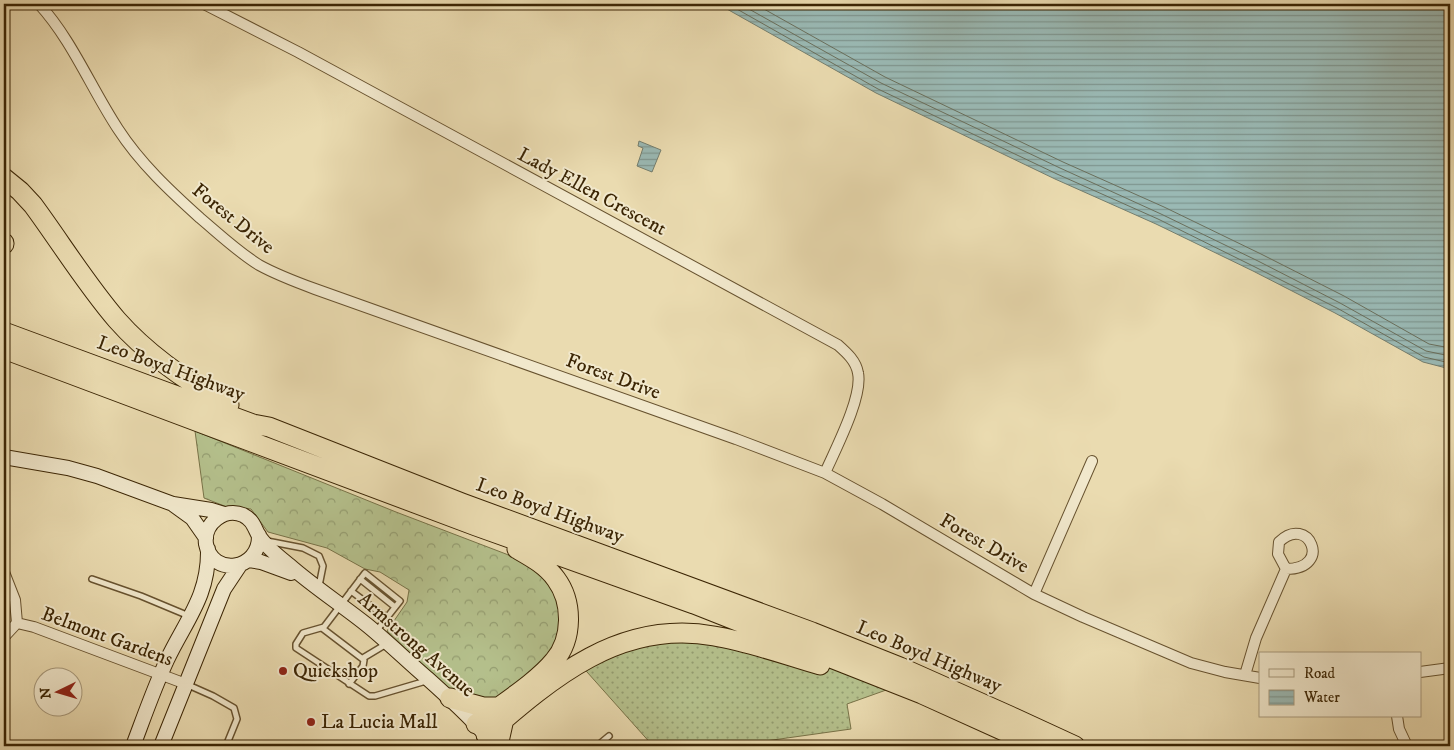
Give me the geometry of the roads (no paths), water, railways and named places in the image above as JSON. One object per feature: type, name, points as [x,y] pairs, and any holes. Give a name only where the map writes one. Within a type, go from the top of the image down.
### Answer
[{"type":"highway","points":[[4,178],[33,205],[101,301],[130,334],[192,383],[269,427]]},
{"type":"highway","name":"Leo Boyd Highway","points":[[4,332],[252,424],[269,427],[372,469],[847,646],[1002,712],[1075,746]]},
{"type":"highway","name":"Leo Boyd Highway","points":[[4,349],[476,526],[694,604],[922,694],[1037,746]]},
{"type":"highway","points":[[476,526],[530,556],[545,568],[561,587],[568,610],[567,637],[562,650],[555,661],[501,713],[489,738]]},
{"type":"highway","points":[[501,713],[588,657],[621,643],[656,636],[684,634],[714,636],[831,668],[871,674]]},
{"type":"highway","points":[[450,698],[501,713]]},
{"type":"street","name":"Lady Ellen Crescent","points":[[204,4],[306,57],[838,345],[852,358],[858,372],[859,384],[846,426],[825,473]]},
{"type":"street","name":"Forest Drive","points":[[42,5],[97,96],[133,150],[155,175],[191,210],[235,247],[259,264],[283,277],[315,289],[736,439],[825,473],[882,504],[1034,594],[1184,661],[1204,668],[1259,678]]},
{"type":"street","points":[[4,457],[75,470],[97,476],[173,504],[224,514],[235,513],[246,516],[254,524],[261,537],[257,550],[244,563],[224,590],[169,731],[161,746]]},
{"type":"street","points":[[1034,594],[1092,460]]},
{"type":"street","points":[[173,504],[192,518],[211,555],[222,564],[244,563]]},
{"type":"street","points":[[133,746],[160,675],[174,644],[202,593],[208,563],[207,544],[211,524],[224,514]]},
{"type":"street","name":"Armstrong Avenue","points":[[261,537],[275,553],[306,579],[388,643],[450,698],[489,738]]},
{"type":"street","name":"Armstrong Avenue","points":[[244,563],[261,562],[306,579]]},
{"type":"street","points":[[1245,675],[1256,638],[1286,569]]},
{"type":"street","name":"Belmont Gardens","points":[[4,572],[15,600],[17,623],[4,637]]},
{"type":"street","name":"Belmont Gardens","points":[[17,623],[34,627],[186,684]]},
{"type":"street","points":[[1422,672],[1450,668]]},
{"type":"street","points":[[1397,718],[1399,729],[1407,746]]},
{"type":"lane","points":[[261,537],[303,548],[319,556],[323,566],[319,589]]},
{"type":"lane","points":[[375,632],[400,601],[365,573],[322,628],[303,634],[296,644],[297,650],[365,694],[372,696],[429,680]]},
{"type":"lane","points":[[92,579],[142,596],[190,616]]},
{"type":"lane","points":[[350,591],[387,618]]},
{"type":"lane","points":[[322,628],[363,658],[364,666],[349,684]]},
{"type":"lane","points":[[363,658],[388,643]]},
{"type":"lane","points":[[186,684],[234,708],[237,719],[226,746]]},
{"type":"lane","points":[[597,746],[610,736]]},
{"type":"water","points":[[718,4],[1450,4],[1450,369],[1423,362],[1335,313],[1253,271],[876,93]]},
{"type":"water","points":[[639,141],[661,150],[652,172],[637,166],[643,148],[638,146]]},
{"type":"place","name":"Quickshop","points":[[283,671]]},
{"type":"place","name":"La Lucia Mall","points":[[311,722]]}]
